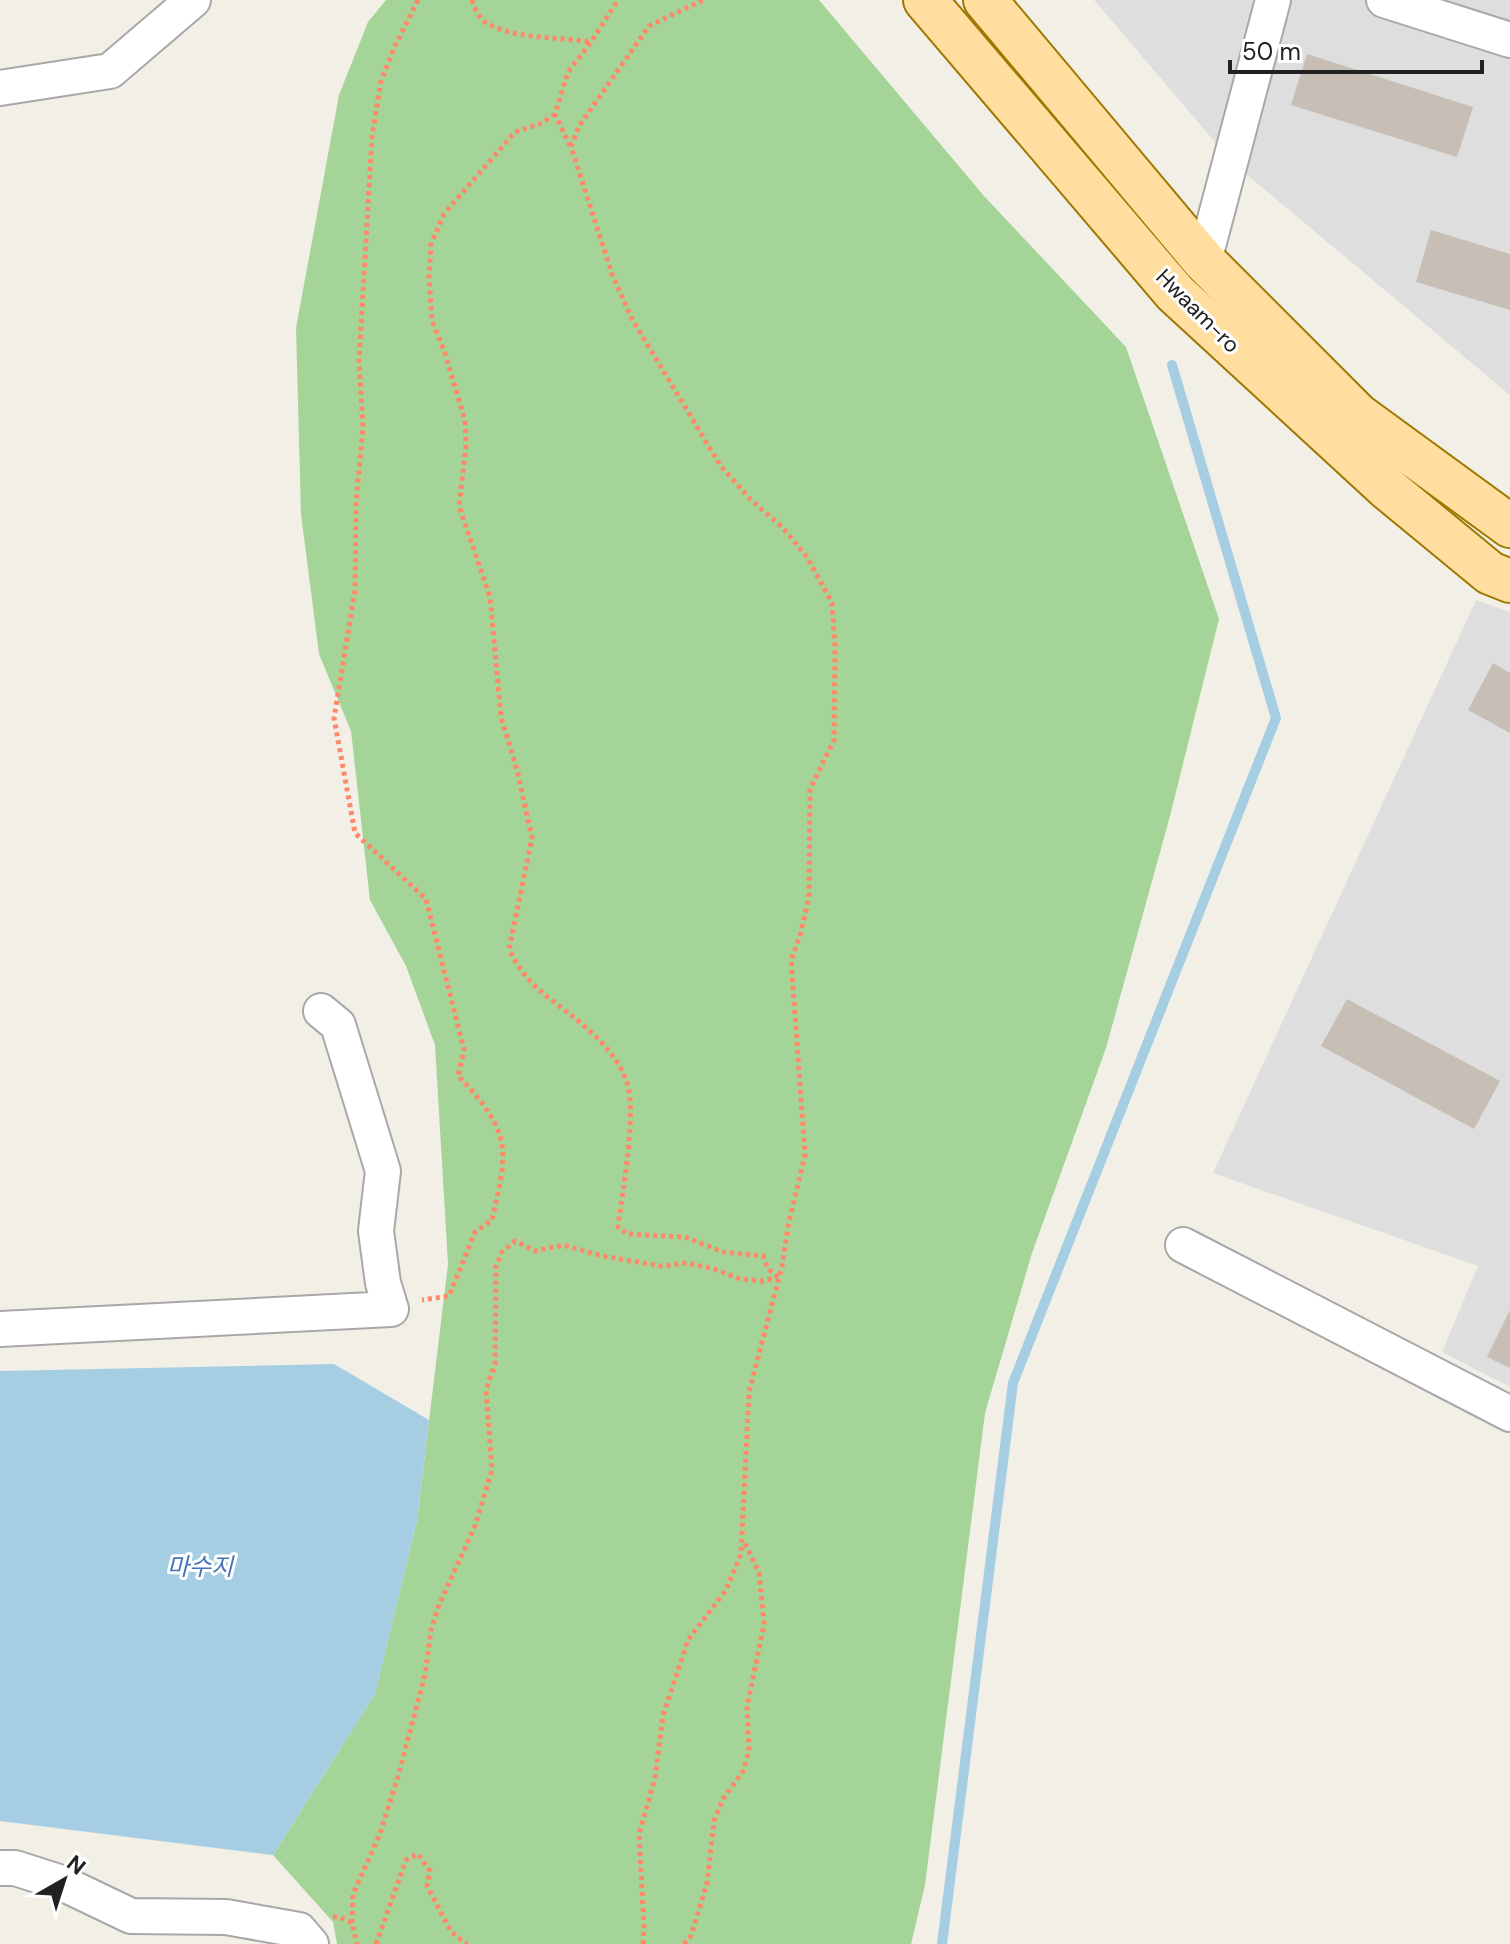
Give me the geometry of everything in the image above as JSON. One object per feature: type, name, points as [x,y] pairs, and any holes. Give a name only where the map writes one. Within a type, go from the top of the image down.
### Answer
[{"type":"main road","name":"Hwaam-ro","points":[[925,0],[1175,293],[1388,489],[1490,573],[1510,581]]},
{"type":"main road","name":"Hwaam-ro","points":[[985,0],[1204,261],[1358,415],[1510,526]]},
{"type":"street","points":[[0,88],[110,71],[193,0]]},
{"type":"street","points":[[1204,261],[1273,0]]},
{"type":"street","points":[[1384,0],[1510,40]]},
{"type":"street","points":[[0,1329],[391,1309],[383,1283],[376,1231],[383,1171],[338,1025],[321,1011]]},
{"type":"street","points":[[1183,1245],[1510,1414]]},
{"type":"street","points":[[0,1868],[15,1868],[62,1883],[131,1916],[226,1917],[299,1930],[311,1944]]},
{"type":"path","points":[[418,0],[381,81],[372,136],[359,361],[363,427],[356,503],[355,590],[334,718],[355,833],[426,899],[464,1050],[458,1076],[484,1101],[502,1144],[492,1220],[475,1232],[449,1296]]},
{"type":"path","points":[[472,0],[475,10],[487,24],[516,33],[591,42]]},
{"type":"path","points":[[618,0],[568,72],[555,114],[542,123],[515,132],[444,214],[431,244],[429,277],[432,321],[465,421],[466,445],[459,506],[490,597],[501,717],[532,838],[509,949],[525,977],[539,992],[604,1044],[628,1082],[629,1133],[618,1227],[627,1234],[685,1237],[723,1252],[763,1256],[768,1269],[778,1277]]},
{"type":"path","points":[[571,147],[579,126],[649,26],[703,0]]},
{"type":"path","points":[[555,114],[571,147],[612,274],[632,319],[720,465],[750,499],[783,528],[807,557],[832,603],[835,648],[834,740],[810,789],[809,897],[791,960],[805,1155],[749,1392],[741,1554],[726,1590],[688,1640],[663,1715],[655,1778],[639,1834],[643,1944]]},
{"type":"path","points":[[352,1923],[353,1894],[379,1836],[397,1780],[425,1675],[431,1630],[475,1526],[492,1470],[486,1390],[495,1364],[496,1266],[502,1252],[515,1241],[535,1251],[563,1245],[632,1262],[661,1266],[687,1263],[740,1279],[763,1281],[778,1277]]},
{"type":"path","points":[[684,1944],[691,1936],[707,1883],[714,1821],[723,1799],[743,1771],[749,1751],[747,1707],[764,1624],[759,1573],[742,1538]]},
{"type":"path","points":[[376,1944],[406,1860],[418,1854],[430,1871],[427,1886],[451,1932],[467,1944]]},
{"type":"shaded area","points":[[1094,0],[1510,0],[1510,395],[1233,163]]},
{"type":"shaded area","points":[[1476,600],[1510,612],[1510,1387],[1442,1352],[1478,1266],[1213,1173]]},
{"type":"green space","points":[[386,0],[819,0],[984,196],[1126,347],[1219,619],[1170,816],[1106,1048],[1032,1253],[985,1413],[925,1885],[911,1944],[337,1944],[333,1922],[273,1855],[375,1694],[417,1520],[448,1264],[435,1045],[406,966],[370,900],[351,731],[319,654],[301,514],[296,328],[339,95],[368,22]]},
{"type":"water","name":"마수지","points":[[334,1364],[429,1420],[417,1520],[375,1694],[273,1855],[0,1821],[0,1371]]},
{"type":"building","points":[[1307,54],[1473,107],[1457,157],[1291,105]]},
{"type":"building","points":[[1431,230],[1510,254],[1510,310],[1416,282]]},
{"type":"building","points":[[1493,663],[1510,673],[1510,733],[1468,710]]},
{"type":"building","points":[[1347,999],[1500,1081],[1474,1129],[1321,1046]]},
{"type":"building","points":[[1510,1310],[1510,1368],[1487,1357]]},
{"type":"waterway","points":[[942,1944],[1013,1383],[1276,718],[1172,365]]}]
